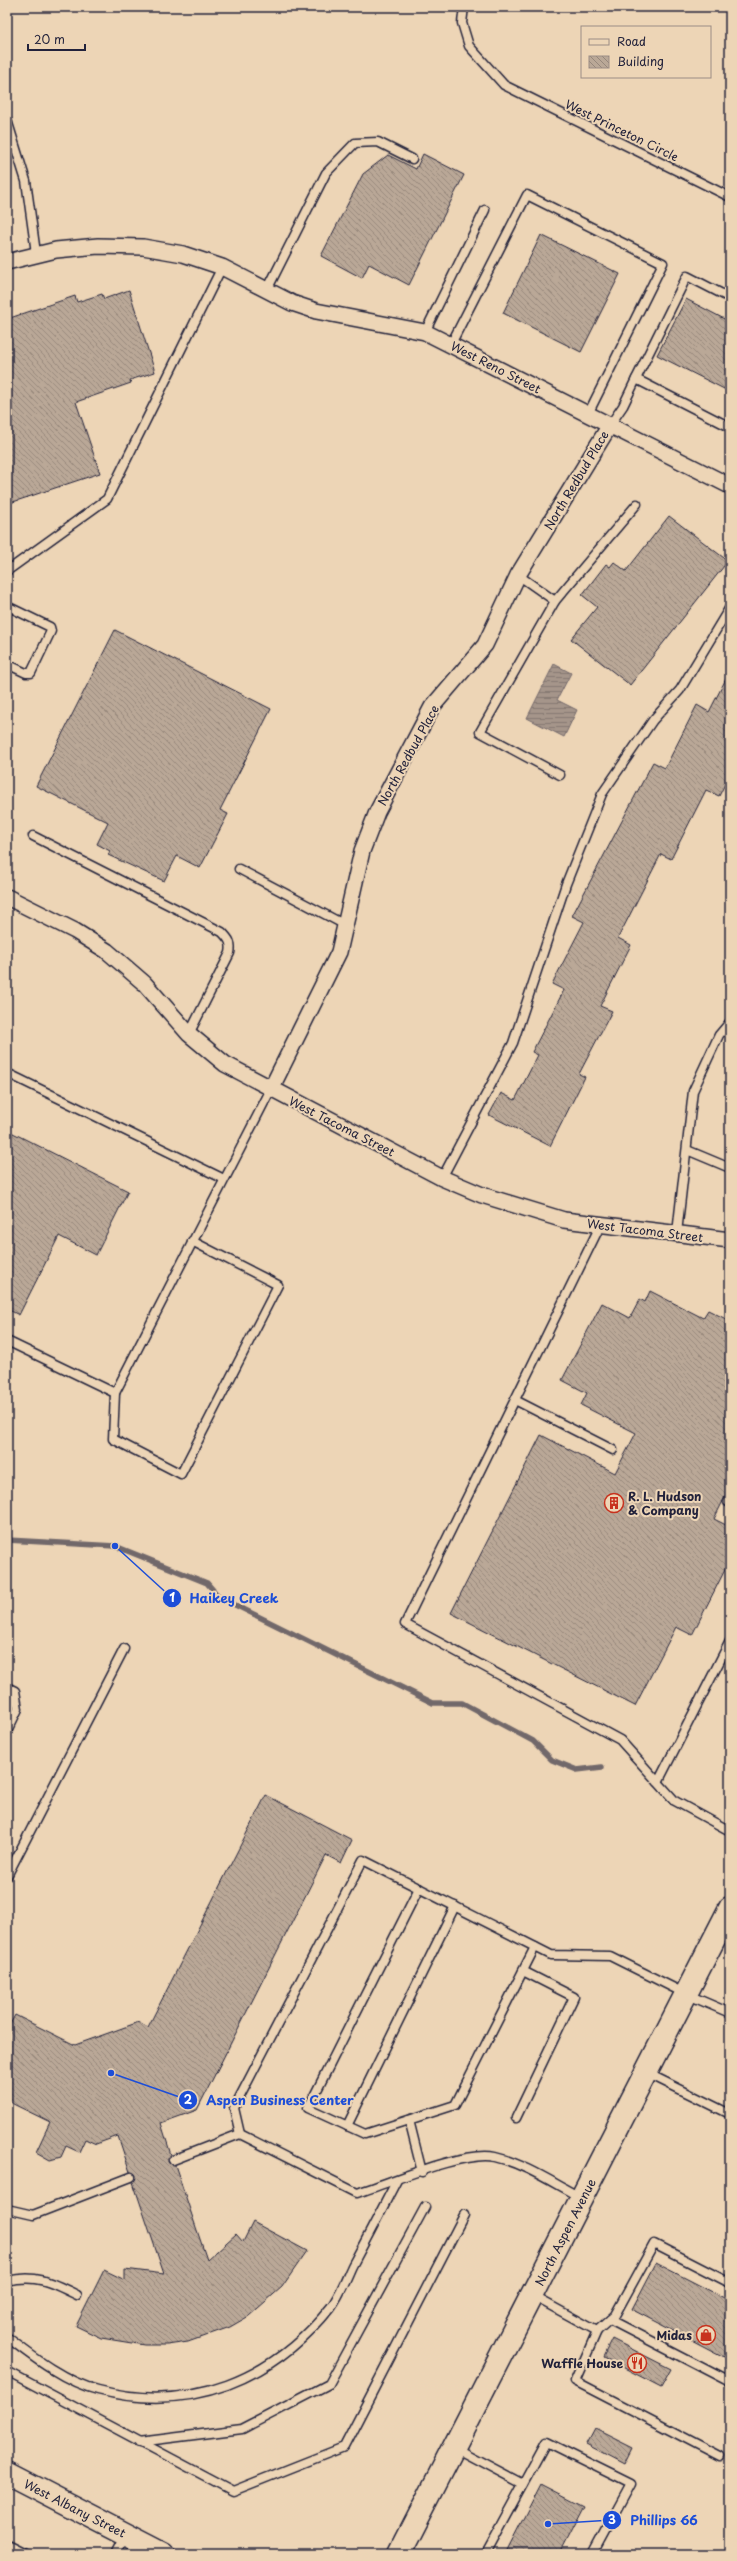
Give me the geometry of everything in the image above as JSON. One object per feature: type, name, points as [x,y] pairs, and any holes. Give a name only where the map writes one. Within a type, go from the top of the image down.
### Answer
[{"type":"main road","name":"North Aspen Avenue","points":[[399,2554],[583,2198],[730,1908]]},
{"type":"main road","name":"West Albany Street","points":[[7,2473],[164,2554]]},
{"type":"street","name":"West Reno Street","points":[[7,262],[36,253],[98,246],[143,247],[183,254],[222,267],[267,290],[316,311],[425,332],[730,486]]},
{"type":"street","name":"North Redbud Place","points":[[270,1089],[340,952],[347,926],[352,888],[362,851],[377,812],[432,707],[485,645],[518,575],[610,425]]},
{"type":"street","name":"West Tacoma Street","points":[[7,897],[75,931],[107,950],[144,983],[189,1034],[226,1064],[270,1089],[442,1178],[482,1195],[564,1220],[730,1240]]},
{"type":"lane","name":"West Princeton Circle","points":[[464,7],[462,23],[469,46],[504,85],[730,197]]},
{"type":"lane","points":[[7,120],[26,181],[36,253]]},
{"type":"lane","points":[[267,290],[326,173],[355,143],[378,142],[412,159]]},
{"type":"lane","points":[[451,344],[527,195],[663,263],[588,414]]},
{"type":"lane","points":[[425,332],[485,210]]},
{"type":"lane","points":[[7,571],[107,499],[222,267]]},
{"type":"lane","points":[[610,425],[623,406],[687,276],[730,298]]},
{"type":"lane","points":[[636,379],[730,427]]},
{"type":"lane","points":[[560,775],[480,732],[555,601],[637,504]]},
{"type":"lane","points":[[518,575],[555,601]]},
{"type":"lane","points":[[7,606],[50,627],[51,631],[31,673],[26,673],[7,664]]},
{"type":"lane","points":[[442,1178],[513,1043],[566,884],[602,794],[653,720],[680,690],[730,607]]},
{"type":"lane","points":[[33,836],[222,932],[229,938],[232,946],[230,953],[189,1034]]},
{"type":"lane","points":[[239,869],[347,926]]},
{"type":"lane","points":[[677,1233],[694,1091],[719,1035],[730,1022]]},
{"type":"lane","points":[[7,1073],[224,1179]]},
{"type":"lane","points":[[192,1241],[278,1285],[181,1474],[113,1439],[115,1393],[192,1241],[270,1089]]},
{"type":"lane","points":[[687,1150],[730,1168]]},
{"type":"lane","points":[[601,1224],[405,1624],[620,1740],[675,1801],[730,1831]]},
{"type":"lane","points":[[7,1341],[115,1393]]},
{"type":"lane","points":[[516,1400],[614,1450]]},
{"type":"lane","points":[[658,1782],[730,1641]]},
{"type":"lane","points":[[7,1876],[124,1650]]},
{"type":"lane","points":[[7,1687],[15,1691],[18,1709],[7,1732]]},
{"type":"lane","points":[[240,2134],[234,2108],[363,1860],[551,1954],[610,1956],[686,1994],[730,2013]]},
{"type":"lane","points":[[419,1888],[308,2108],[365,2134],[455,2105],[535,1946]]},
{"type":"lane","points":[[347,2126],[456,1906]]},
{"type":"lane","points":[[516,2118],[574,1997],[523,1971]]},
{"type":"lane","points":[[646,2073],[730,2114]]},
{"type":"lane","points":[[409,2120],[422,2172]]},
{"type":"lane","points":[[173,2160],[240,2134],[357,2193],[461,2159],[494,2157],[524,2168],[583,2198]]},
{"type":"lane","points":[[7,2209],[33,2215],[131,2177]]},
{"type":"lane","points":[[7,2337],[44,2366],[97,2390],[154,2399],[210,2392],[255,2373],[304,2337],[332,2305],[397,2180]]},
{"type":"lane","points":[[139,2442],[242,2429],[328,2384],[425,2207]]},
{"type":"lane","points":[[7,2371],[233,2491],[344,2447],[464,2215]]},
{"type":"lane","points":[[720,2456],[576,2381],[597,2331],[615,2315],[654,2244],[730,2283]]},
{"type":"lane","points":[[7,2281],[24,2277],[49,2281],[77,2295]]},
{"type":"lane","points":[[532,2296],[597,2331]]},
{"type":"lane","points":[[610,2320],[730,2382]]},
{"type":"lane","points":[[485,2554],[546,2442],[631,2484],[593,2554]]},
{"type":"lane","points":[[454,2448],[523,2484]]},
{"type":"lane","points":[[116,2554],[126,2534]]},
{"type":"lane","points":[[7,2545],[25,2554]]},
{"type":"shaded area","points":[[554,664],[571,673],[557,700],[577,710],[564,737],[527,718]]},
{"type":"building","points":[[423,154],[464,175],[409,285],[369,264],[362,278],[321,256],[363,174],[388,155],[416,169]]},
{"type":"building","points":[[541,235],[620,274],[581,352],[503,313]]},
{"type":"building","points":[[129,290],[155,372],[130,380],[131,383],[76,402],[100,473],[7,504],[7,319],[75,296],[77,302],[102,294],[104,299]]},
{"type":"building","points":[[686,299],[730,322],[730,392],[657,355]]},
{"type":"building","points":[[669,516],[728,561],[630,685],[571,639],[597,607],[582,595],[606,564],[610,567],[614,562],[626,571]]},
{"type":"building","points":[[115,630],[271,709],[220,810],[228,814],[200,868],[177,856],[164,881],[108,855],[110,851],[97,844],[108,822],[36,786]]},
{"type":"building","points":[[730,671],[730,774],[719,796],[706,790],[671,859],[661,854],[618,938],[631,945],[600,1006],[612,1011],[579,1074],[585,1077],[550,1146],[489,1115],[501,1093],[515,1100],[538,1055],[532,1052],[564,990],[552,984],[584,922],[572,916],[653,762],[665,768],[697,705],[709,712]]},
{"type":"building","points":[[7,1130],[128,1191],[96,1255],[59,1236],[19,1315],[7,1309]]},
{"type":"building","name":"R. L. Hudson & Company","points":[[650,1291],[703,1318],[708,1310],[730,1321],[730,1487],[714,1519],[730,1527],[730,1560],[692,1635],[676,1627],[635,1706],[451,1613],[541,1435],[615,1473],[636,1433],[581,1405],[587,1393],[562,1380],[602,1303],[630,1318],[640,1299],[645,1302]]},
{"type":"building","points":[[266,1795],[352,1840],[341,1863],[326,1855],[197,2110],[161,2123],[171,2155],[168,2162],[175,2165],[207,2260],[236,2234],[243,2242],[253,2222],[307,2251],[282,2287],[249,2316],[230,2327],[188,2342],[167,2345],[144,2345],[101,2338],[76,2326],[104,2270],[125,2280],[125,2269],[164,2274],[133,2182],[136,2175],[130,2172],[118,2136],[96,2144],[85,2139],[79,2152],[66,2146],[61,2157],[50,2160],[36,2152],[50,2122],[7,2101],[7,2030],[15,2015],[75,2045],[139,2022],[148,2027]]},
{"type":"building","name":"Midas","points":[[656,2263],[730,2301],[730,2360],[632,2309]]},
{"type":"building","name":"Waffle House","points":[[612,2339],[671,2369],[661,2387],[603,2357]]},
{"type":"building","points":[[595,2429],[633,2448],[625,2464],[587,2444]]},
{"type":"building","points":[[541,2484],[584,2506],[559,2554],[505,2554]]},
{"type":"waterway","points":[[7,1540],[115,1546],[207,1583],[219,1597],[433,1703],[462,1703],[533,1741],[552,1760],[577,1770],[602,1767]]},
{"type":"place","name":"R. L. Hudson & Company","points":[[614,1503]]},
{"type":"place","name":"Haikey Creek","points":[[115,1546]]},
{"type":"place","name":"Aspen Business Center","points":[[111,2073]]},
{"type":"place","name":"Midas","points":[[706,2335]]},
{"type":"place","name":"Waffle House","points":[[637,2363]]},
{"type":"place","name":"Phillips 66","points":[[548,2524]]}]
